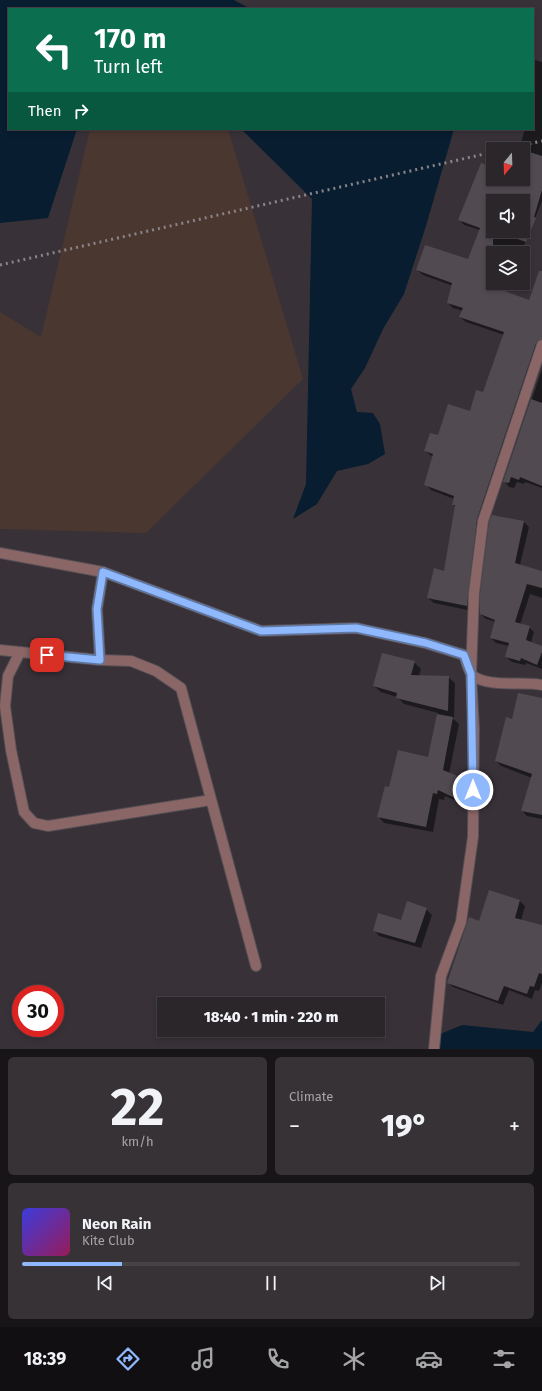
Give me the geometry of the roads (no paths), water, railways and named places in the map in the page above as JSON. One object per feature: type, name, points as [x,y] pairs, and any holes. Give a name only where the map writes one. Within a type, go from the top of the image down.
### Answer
[{"type":"street","points":[[434,1049],[441,976],[461,922],[473,837],[474,728],[471,674],[474,592],[483,521],[542,345]]},
{"type":"street","points":[[0,553],[103,572],[261,631],[356,628],[426,643],[464,655],[471,674],[481,680],[515,685],[542,685]]},
{"type":"street","points":[[100,660],[97,609],[103,572]]},
{"type":"street","points":[[0,650],[100,660],[131,661],[156,671],[181,688],[256,966]]},
{"type":"street","points":[[20,652],[8,676],[5,706],[19,795],[24,812],[34,823],[48,826],[211,800]]},
{"type":"water","points":[[0,0],[234,0],[249,8],[8,8],[8,130],[77,130],[48,218],[0,223]]},
{"type":"water","points":[[242,130],[454,130],[426,226],[404,294],[383,329],[365,368],[351,389],[357,412],[373,413],[380,424],[385,454],[368,464],[337,471],[317,504],[293,519],[306,484],[312,199]]},
{"type":"water","points":[[542,1020],[542,1049],[438,1049],[440,1034],[462,1025],[533,1032]]},
{"type":"railway","points":[[530,144],[542,141]]},
{"type":"railway","points":[[0,265],[486,154]]}]
